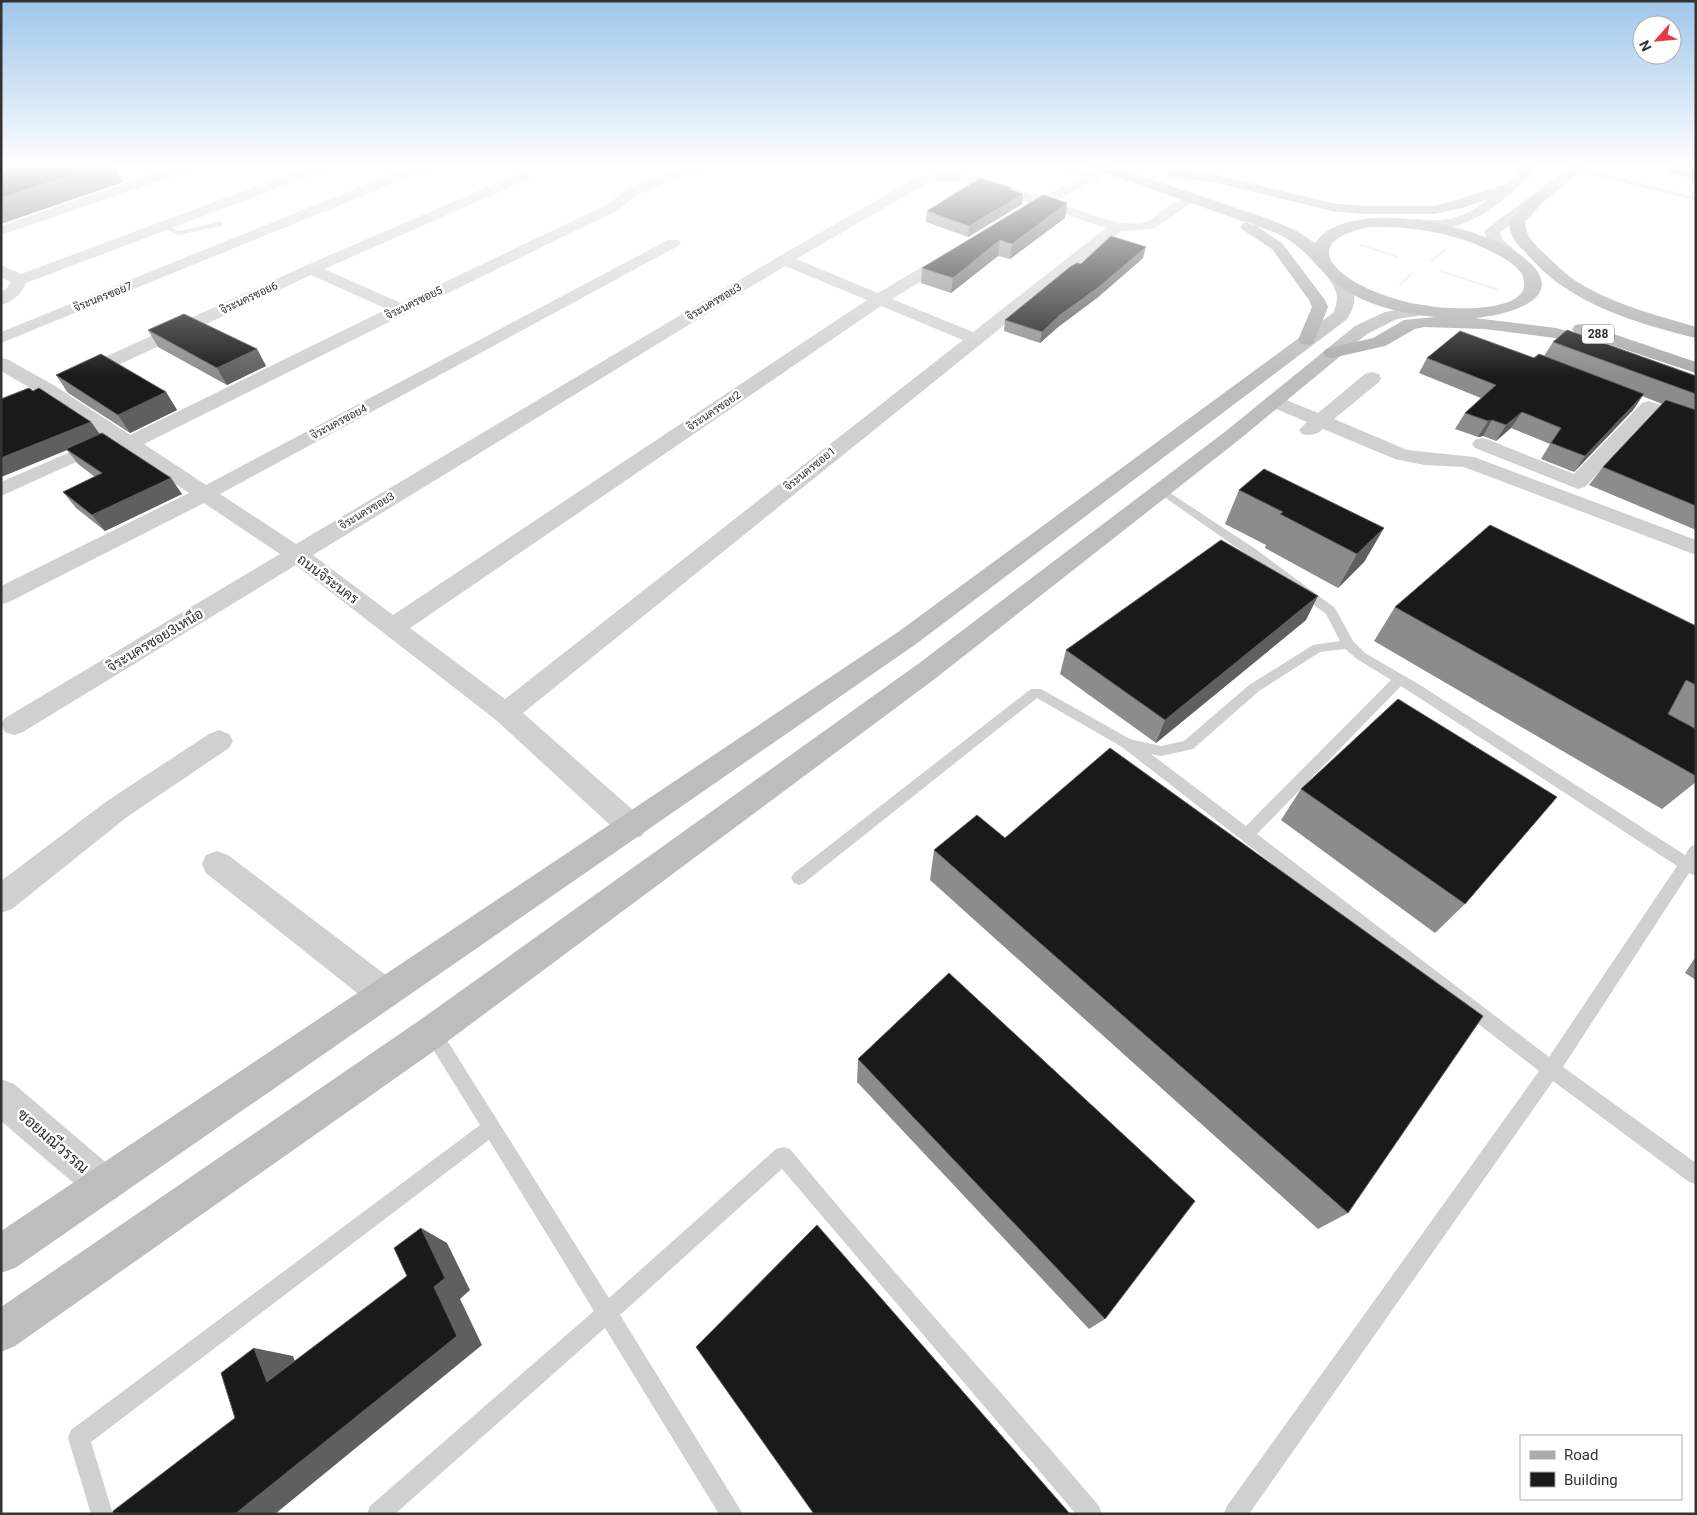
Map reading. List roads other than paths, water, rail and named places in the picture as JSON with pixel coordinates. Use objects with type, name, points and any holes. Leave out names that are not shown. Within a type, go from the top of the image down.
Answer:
[{"type":"main road","points":[[1261,236],[1277,246],[1317,300],[1320,307],[1307,340]]},
{"type":"main road","points":[[1,1254],[383,993],[632,827],[907,638],[1340,316],[1348,302],[1347,291],[1310,247],[1297,236]]},
{"type":"main road","points":[[1330,236],[1324,240],[1320,251],[1329,269],[1350,286],[1372,296],[1424,310],[1463,314],[1496,303],[1518,304],[1530,294],[1533,282],[1521,264],[1495,241],[1493,236]]},
{"type":"main road","points":[[1467,236],[1496,247],[1521,264]]},
{"type":"main road","points":[[1519,236],[1522,241],[1568,283],[1587,294],[1696,334]]},
{"type":"main road","name":"288","points":[[1521,264],[1545,285],[1568,299],[1696,344]]},
{"type":"main road","name":"288","points":[[1496,303],[1533,316],[1588,331],[1696,368]]},
{"type":"main road","points":[[1,1332],[432,1032],[927,671],[1161,490],[1361,330],[1383,317],[1402,312],[1424,310]]},
{"type":"main road","points":[[1332,353],[1379,342],[1410,324],[1424,322],[1485,324],[1556,333],[1696,376]]},
{"type":"street","points":[[1,300],[14,292],[20,280],[138,236]]},
{"type":"street","name":"จิระนครซอย7","points":[[1,338],[254,236]]},
{"type":"street","name":"จิระนครซอย6","points":[[40,394],[387,236]]},
{"type":"street","name":"จิระนครซอย5","points":[[1,490],[123,441],[553,236]]},
{"type":"street","name":"จิระนครซอย3","points":[[296,554],[826,236]]},
{"type":"street","name":"จิระนครซอย1","points":[[505,712],[1106,236]]},
{"type":"street","name":"จิระนครซอย4","points":[[1,596],[204,494],[673,243]]},
{"type":"street","name":"จิระนครซอย2","points":[[392,628],[880,300],[973,243]]},
{"type":"street","points":[[784,260],[975,339]]},
{"type":"street","points":[[311,269],[401,309]]},
{"type":"street","points":[[1,270],[20,280]]},
{"type":"street","name":"ถนนจิระนคร","points":[[1,363],[40,394],[123,441],[296,554],[505,712],[632,827]]},
{"type":"street","points":[[1312,427],[1372,378]]},
{"type":"street","points":[[1630,400],[1696,424]]},
{"type":"street","points":[[1274,401],[1312,427],[1424,460],[1467,461],[1696,548]]},
{"type":"street","points":[[1571,501],[1649,407]]},
{"type":"street","points":[[1482,444],[1571,501],[1696,532]]},
{"type":"street","name":"จิระนครซอย3เหนือ","points":[[14,725],[296,554]]},
{"type":"street","points":[[1,899],[117,809],[219,741]]},
{"type":"street","points":[[218,864],[383,993]]},
{"type":"street","name":"ซอยมณีวรรณ","points":[[1,1097],[104,1185]]},
{"type":"lane","points":[[1161,490],[1250,551],[1332,611],[1348,644],[1361,656],[1692,861],[1551,1069],[1235,1514]]},
{"type":"lane","points":[[1127,743],[1161,751],[1188,745],[1254,688],[1301,657],[1317,648],[1348,644]]},
{"type":"lane","points":[[1247,835],[1400,679]]},
{"type":"lane","points":[[799,878],[1036,692],[1127,743],[1551,1069],[1696,1175]]},
{"type":"lane","points":[[432,1032],[732,1514]]},
{"type":"lane","points":[[102,1514],[79,1438],[492,1127]]},
{"type":"lane","points":[[378,1514],[783,1156],[836,1222],[1030,1441],[1091,1514]]}]
